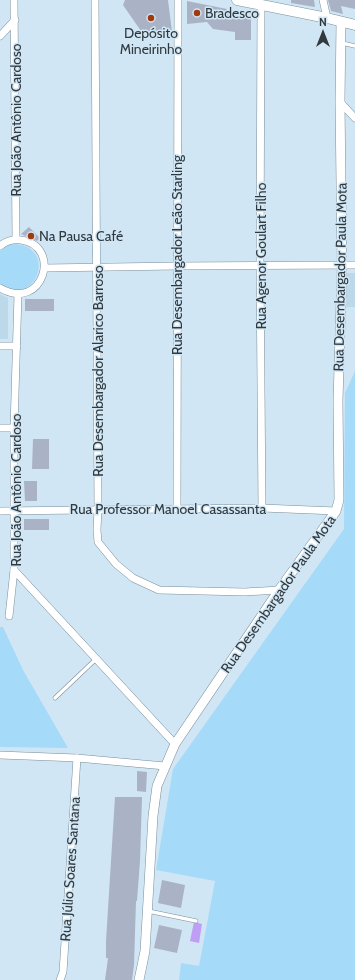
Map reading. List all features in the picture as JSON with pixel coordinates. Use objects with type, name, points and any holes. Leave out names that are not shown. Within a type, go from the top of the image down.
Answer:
[{"type":"main road","points":[[240,0],[355,25]]},
{"type":"street","name":"Rua João Antônio Cardoso","points":[[14,0],[16,239]]},
{"type":"street","name":"Rua Desembargador Alarico Barroso","points":[[95,0],[98,267],[98,542],[116,564],[133,578],[159,590],[245,592],[280,590]]},
{"type":"street","name":"Rua Desembargador Leão Starling","points":[[177,509],[178,0]]},
{"type":"street","points":[[323,0],[327,18]]},
{"type":"street","name":"Rua Agenor Goulart Filho","points":[[261,4],[260,266],[262,508]]},
{"type":"street","points":[[0,36],[15,20]]},
{"type":"street","name":"Rua Desembargador Paula Mota","points":[[139,980],[145,951],[153,816],[157,786],[165,766],[175,744],[336,511],[339,500],[338,401],[342,266],[340,102],[341,22]]},
{"type":"street","points":[[340,102],[355,118]]},
{"type":"street","points":[[0,246],[8,241],[16,239],[25,241],[40,251],[44,259],[43,276],[33,289],[26,293],[18,294],[8,293],[0,288]]},
{"type":"street","points":[[44,268],[355,266]]},
{"type":"street","name":"Rua João Antônio Cardoso","points":[[18,294],[14,428],[14,570],[175,744]]},
{"type":"street","points":[[0,346],[17,346]]},
{"type":"street","points":[[0,428],[14,428]]},
{"type":"street","name":"Rua Professor Manoel Casassanta","points":[[0,511],[262,508],[336,511]]},
{"type":"street","points":[[9,616],[14,570]]},
{"type":"street","points":[[0,755],[77,758],[165,766]]},
{"type":"street","name":"Rua Júlio Soares Santana","points":[[60,980],[63,965],[77,758]]},
{"type":"lane","points":[[341,42],[355,46]]},
{"type":"lane","points":[[56,698],[96,659]]},
{"type":"lane","points":[[147,910],[196,921]]},
{"type":"shaded area","points":[[15,244],[29,248],[36,256],[39,265],[37,276],[31,284],[23,289],[12,290],[0,283],[0,251],[9,245]]},
{"type":"shaded area","points":[[345,273],[355,273],[355,307],[345,307]]},
{"type":"shaded area","points":[[0,294],[8,298],[8,339],[0,339]]},
{"type":"shaded area","points":[[355,371],[355,980],[179,980],[181,963],[199,966],[215,881],[156,870],[173,769],[344,529],[345,393]]},
{"type":"shaded area","points":[[0,627],[3,627],[23,670],[68,748],[0,747]]},
{"type":"shaded area","points":[[194,922],[202,924],[199,943],[190,941]]},
{"type":"building","name":"Depósito Mineirinho","points":[[125,0],[168,0],[172,32],[141,31],[123,5]]},
{"type":"building","points":[[291,0],[314,0],[315,7],[291,3]]},
{"type":"building","points":[[328,0],[355,0],[355,9],[341,6],[343,14],[331,11]]},
{"type":"building","points":[[187,1],[227,9],[226,12],[251,17],[251,40],[235,40],[235,32],[213,29],[207,22],[187,24]]},
{"type":"building","name":"Na Pausa Café","points":[[29,227],[40,238],[37,241],[21,234]]},
{"type":"building","points":[[25,299],[54,299],[54,311],[25,311]]},
{"type":"building","points":[[33,439],[49,439],[49,469],[32,469]]},
{"type":"building","points":[[24,481],[37,481],[37,501],[25,501]]},
{"type":"building","points":[[24,519],[49,519],[49,530],[24,530]]},
{"type":"building","points":[[137,771],[147,772],[146,792],[137,791]]},
{"type":"building","points":[[115,797],[142,797],[140,861],[136,901],[134,965],[132,980],[105,980],[108,958],[106,958],[106,941]]},
{"type":"building","points":[[162,880],[185,885],[181,908],[158,903]]},
{"type":"building","points":[[159,925],[182,930],[177,953],[154,948]]},
{"type":"place","name":"Bradesco","points":[[197,13]]},
{"type":"place","name":"Depósito Mineirinho","points":[[151,18]]},
{"type":"place","name":"Na Pausa Café","points":[[31,236]]}]
